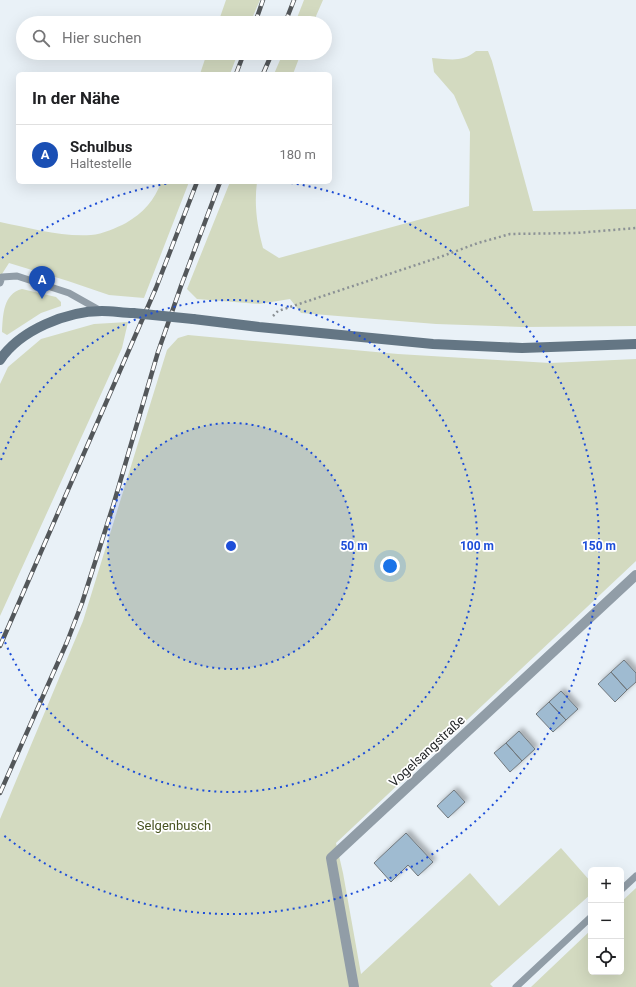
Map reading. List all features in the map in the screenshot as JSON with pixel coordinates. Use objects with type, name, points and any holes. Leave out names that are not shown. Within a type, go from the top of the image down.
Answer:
[{"type":"main road","points":[[0,355],[21,338],[45,324],[72,315],[102,311],[433,344],[522,348],[636,344]]},
{"type":"street","name":"Vogelsangstraße","points":[[354,987],[331,858],[636,575]]},
{"type":"lane","points":[[0,283],[2,277],[17,276],[69,293],[102,311]]},
{"type":"lane","points":[[624,887],[636,876]]},
{"type":"lane","points":[[516,987],[588,921]]},
{"type":"path","points":[[259,327],[278,311],[484,241],[510,234],[636,228]]},
{"type":"green space","points":[[226,0],[260,0],[253,16],[220,16]]},
{"type":"green space","points":[[304,0],[323,0],[316,16],[298,16]]},
{"type":"green space","points":[[476,51],[488,51],[492,61],[533,211],[636,209],[636,326],[523,327],[436,324],[301,313],[290,299],[259,304],[197,299],[187,289],[229,184],[257,184],[257,215],[263,248],[279,258],[469,206],[470,132],[454,95],[434,72],[432,58],[460,59],[471,55]]},
{"type":"green space","points":[[205,60],[235,60],[231,72],[201,72]]},
{"type":"green space","points":[[280,60],[298,60],[294,72],[275,72]]},
{"type":"green space","points":[[160,184],[188,184],[144,298],[109,295],[9,263],[0,277],[0,222],[46,232],[68,235],[91,235],[122,225],[138,215],[148,206]]},
{"type":"green space","points":[[22,289],[56,297],[61,302],[61,306],[41,313],[7,335],[2,332],[5,306],[11,295]]},
{"type":"green space","points":[[128,322],[122,348],[0,616],[0,384],[8,367],[41,339],[94,324]]},
{"type":"green space","name":"Selgenbusch","points":[[188,335],[398,354],[550,363],[636,359],[636,561],[336,843],[343,873],[361,974],[470,873],[499,906],[561,848],[588,879],[588,897],[490,984],[493,987],[0,987],[0,819],[83,621],[167,350],[178,338]]},
{"type":"green space","points":[[636,888],[636,987],[531,987],[588,933],[588,975],[624,975],[624,899]]},
{"type":"building","points":[[624,660],[636,673],[636,682],[627,690],[611,672]]},
{"type":"building","points":[[611,672],[627,690],[615,702],[598,684]]},
{"type":"building","points":[[561,691],[578,709],[566,720],[549,702]]},
{"type":"building","points":[[549,702],[566,720],[553,732],[536,714]]},
{"type":"building","points":[[519,731],[535,749],[522,761],[506,743]]},
{"type":"building","points":[[506,743],[522,761],[510,772],[494,753]]},
{"type":"building","points":[[454,790],[465,802],[448,818],[437,806]]},
{"type":"building","points":[[406,833],[433,862],[418,876],[408,865],[391,882],[374,863]]},
{"type":"railway","points":[[257,16],[263,0]]},
{"type":"railway","points":[[288,16],[294,0]]},
{"type":"railway","points":[[237,72],[241,60]]},
{"type":"railway","points":[[264,72],[269,60]]},
{"type":"railway","points":[[0,646],[156,288],[196,184]]},
{"type":"railway","points":[[0,793],[67,642],[82,603],[113,506],[158,352],[219,184]]},
{"type":"place","name":"Schulbus","points":[[42,299]]}]
